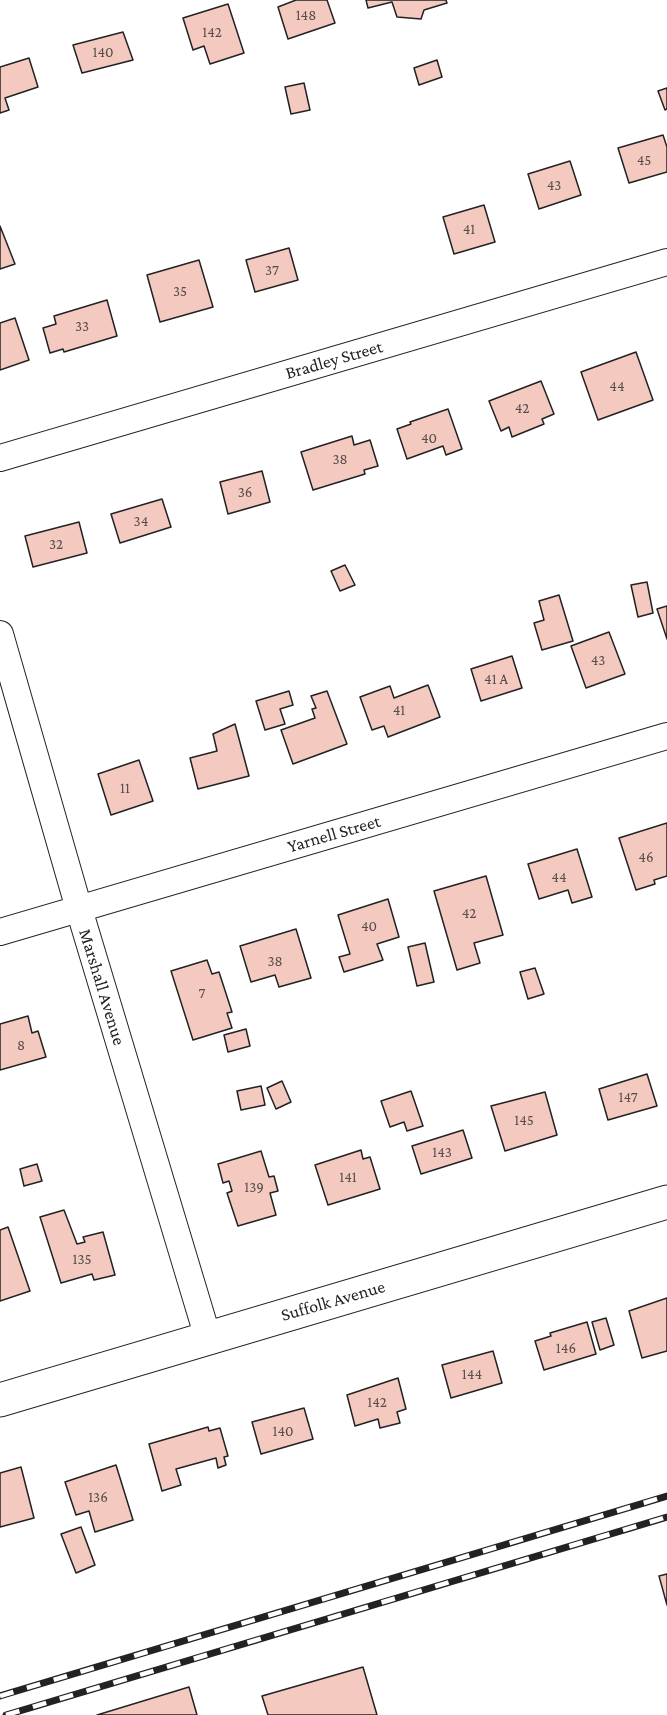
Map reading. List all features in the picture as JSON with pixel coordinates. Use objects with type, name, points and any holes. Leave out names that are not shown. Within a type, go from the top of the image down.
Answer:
[{"type":"street","name":"Bradley Street","points":[[0,458],[667,262]]},
{"type":"street","name":"Marshall Avenue","points":[[0,634],[79,909],[208,1338]]},
{"type":"street","name":"Yarnell Street","points":[[0,932],[667,736]]},
{"type":"street","name":"Suffolk Avenue","points":[[0,1400],[667,1202]]},
{"type":"building","points":[[296,0],[327,0],[335,23],[288,39],[278,7]]},
{"type":"building","points":[[366,0],[446,0],[447,3],[424,10],[421,19],[397,17],[392,2],[368,8]]},
{"type":"building","points":[[228,4],[244,53],[210,64],[204,46],[193,50],[183,18]]},
{"type":"building","points":[[123,32],[133,60],[82,73],[73,45]]},
{"type":"building","points":[[29,58],[38,87],[5,98],[9,110],[0,113],[0,67]]},
{"type":"building","points":[[437,60],[442,77],[419,85],[414,68]]},
{"type":"building","points":[[304,83],[310,110],[291,114],[285,87]]},
{"type":"building","points":[[667,88],[667,109],[665,110],[658,91]]},
{"type":"building","points":[[663,135],[667,147],[667,172],[629,183],[618,148]]},
{"type":"building","points":[[570,161],[581,195],[539,209],[528,174]]},
{"type":"building","points":[[484,205],[495,242],[454,254],[443,217]]},
{"type":"building","points":[[0,226],[15,264],[0,269]]},
{"type":"building","points":[[289,248],[298,280],[255,292],[246,260]]},
{"type":"building","points":[[199,260],[213,307],[160,322],[147,275]]},
{"type":"building","points":[[107,300],[117,336],[64,352],[63,349],[50,353],[43,328],[56,324],[54,316]]},
{"type":"building","points":[[15,318],[29,360],[0,370],[0,323]]},
{"type":"building","points":[[636,352],[653,400],[598,420],[581,372]]},
{"type":"building","points":[[541,381],[554,414],[542,419],[544,424],[512,437],[509,427],[501,431],[489,401]]},
{"type":"building","points":[[448,409],[462,449],[446,455],[443,446],[407,459],[397,429]]},
{"type":"building","points":[[352,436],[354,445],[370,440],[378,466],[364,470],[365,474],[313,490],[301,452]]},
{"type":"building","points":[[262,471],[270,502],[228,514],[220,482]]},
{"type":"building","points":[[162,499],[171,527],[120,543],[111,514]]},
{"type":"building","points":[[79,522],[87,553],[33,567],[25,536]]},
{"type":"building","points":[[345,565],[355,585],[340,591],[331,571]]},
{"type":"building","points":[[647,582],[653,613],[638,617],[631,585]]},
{"type":"building","points":[[559,595],[573,641],[542,650],[534,623],[544,620],[539,601]]},
{"type":"building","points":[[667,606],[667,639],[657,609]]},
{"type":"building","points":[[609,632],[625,674],[586,688],[571,646]]},
{"type":"building","points":[[512,656],[522,688],[481,701],[471,669]]},
{"type":"building","points":[[428,685],[440,717],[388,737],[384,726],[372,730],[360,697],[390,686],[394,698]]},
{"type":"building","points":[[289,691],[293,705],[280,709],[285,724],[265,730],[256,701]]},
{"type":"building","points":[[327,691],[347,744],[293,764],[281,730],[315,718],[312,709],[316,708],[311,696]]},
{"type":"building","points":[[235,724],[249,776],[198,789],[190,758],[217,751],[213,734]]},
{"type":"building","points":[[139,760],[153,801],[111,815],[98,774]]},
{"type":"building","points":[[667,823],[667,876],[654,880],[655,884],[636,890],[619,838]]},
{"type":"building","points":[[577,849],[592,897],[572,903],[568,890],[539,899],[528,864]]},
{"type":"building","points":[[486,876],[503,935],[474,943],[480,963],[457,970],[434,891]]},
{"type":"building","points":[[388,899],[399,937],[377,944],[383,960],[344,972],[339,957],[350,954],[338,915]]},
{"type":"building","points":[[296,929],[311,978],[279,987],[275,975],[251,982],[240,946]]},
{"type":"building","points":[[425,943],[434,982],[417,986],[408,947]]},
{"type":"building","points":[[207,960],[212,974],[219,972],[232,1012],[227,1013],[232,1028],[193,1040],[171,971]]},
{"type":"building","points":[[535,968],[544,994],[528,999],[520,972]]},
{"type":"building","points":[[28,1016],[32,1033],[38,1031],[46,1057],[0,1070],[0,1024]]},
{"type":"building","points":[[246,1029],[250,1046],[228,1052],[224,1035]]},
{"type":"building","points":[[647,1074],[657,1106],[608,1120],[599,1089]]},
{"type":"building","points":[[282,1081],[291,1102],[276,1109],[267,1088]]},
{"type":"building","points":[[261,1086],[265,1105],[241,1110],[237,1091]]},
{"type":"building","points":[[411,1091],[423,1126],[407,1131],[404,1122],[390,1127],[381,1101]]},
{"type":"building","points":[[545,1092],[557,1135],[505,1151],[491,1106]]},
{"type":"building","points":[[463,1130],[472,1158],[421,1174],[412,1146]]},
{"type":"building","points":[[361,1150],[363,1159],[370,1157],[380,1189],[328,1205],[315,1165]]},
{"type":"building","points":[[261,1151],[269,1177],[274,1176],[278,1191],[270,1193],[276,1215],[238,1226],[227,1193],[232,1191],[229,1181],[223,1183],[218,1164]]},
{"type":"building","points":[[37,1164],[42,1181],[24,1186],[20,1169]]},
{"type":"building","points":[[64,1210],[77,1244],[85,1242],[83,1237],[103,1232],[115,1275],[94,1280],[92,1274],[61,1283],[40,1217]]},
{"type":"building","points":[[8,1227],[30,1291],[0,1301],[0,1230]]},
{"type":"building","points":[[667,1298],[667,1351],[642,1358],[629,1311]]},
{"type":"building","points":[[606,1318],[614,1345],[600,1350],[592,1322]]},
{"type":"building","points":[[587,1322],[596,1354],[544,1370],[535,1341],[551,1336],[550,1333]]},
{"type":"building","points":[[493,1351],[502,1383],[451,1398],[442,1365]]},
{"type":"building","points":[[398,1378],[406,1409],[397,1412],[400,1423],[380,1428],[378,1419],[355,1426],[347,1395]]},
{"type":"building","points":[[304,1408],[313,1439],[261,1454],[252,1422]]},
{"type":"building","points":[[208,1427],[209,1431],[220,1428],[228,1456],[224,1457],[226,1465],[218,1468],[216,1458],[176,1469],[181,1485],[162,1491],[149,1444]]},
{"type":"building","points":[[116,1465],[133,1520],[95,1532],[89,1511],[76,1515],[65,1482]]},
{"type":"building","points":[[21,1467],[34,1518],[0,1527],[0,1473]]},
{"type":"building","points":[[81,1527],[95,1565],[76,1573],[61,1534]]},
{"type":"building","points":[[667,1574],[667,1605],[659,1576]]},
{"type":"building","points":[[363,1667],[377,1715],[268,1715],[262,1696]]},
{"type":"building","points":[[189,1687],[197,1715],[97,1715]]},
{"type":"railway","points":[[0,1696],[667,1496]]},
{"type":"railway","points":[[6,1715],[667,1517]]}]
